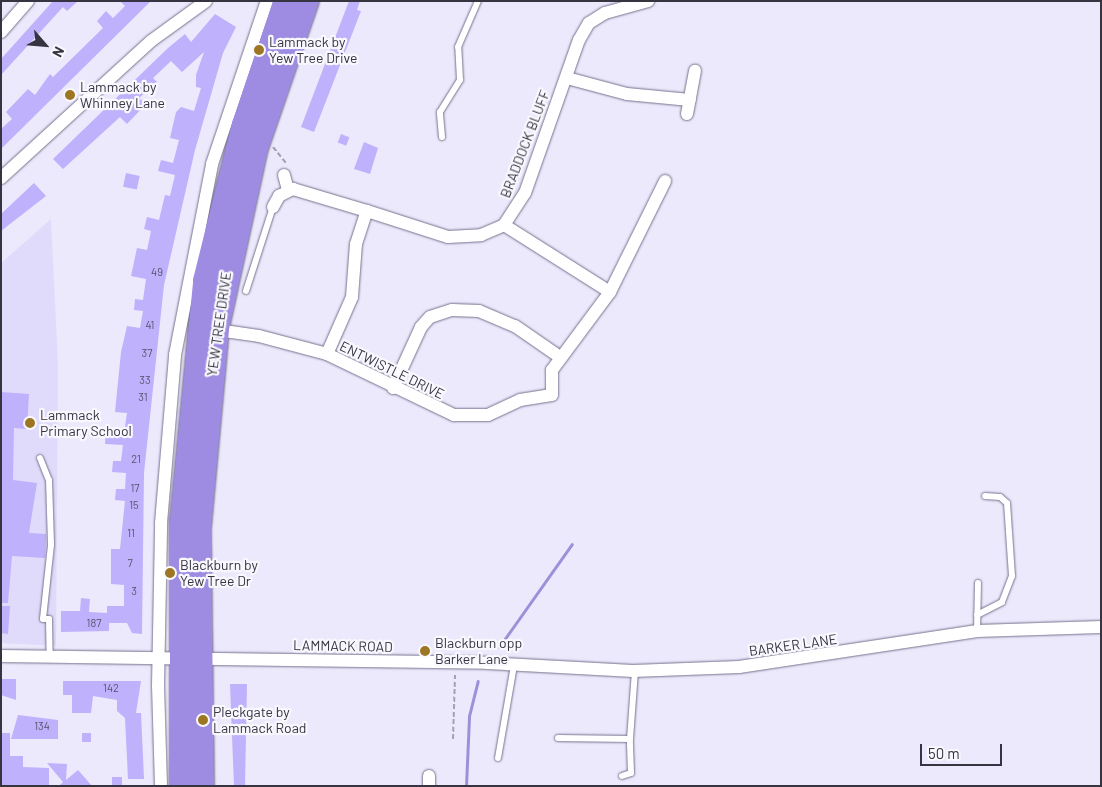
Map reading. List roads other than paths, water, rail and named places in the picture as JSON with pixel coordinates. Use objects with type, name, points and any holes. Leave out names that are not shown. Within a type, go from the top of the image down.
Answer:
[{"type":"highway","name":"YEW TREE DRIVE","points":[[179,658],[182,522],[208,329],[221,210],[286,1]]},
{"type":"highway","name":"YEW TREE DRIVE","points":[[208,329],[256,148],[307,1]]},
{"type":"highway","points":[[179,658],[182,786]]},
{"type":"highway","points":[[179,658],[202,786]]},
{"type":"street","points":[[1,32],[28,1]]},
{"type":"street","points":[[1,178],[151,41],[206,1]]},
{"type":"street","points":[[162,786],[179,658],[161,524],[186,282],[212,164],[267,1]]},
{"type":"street","name":"BRADDOCK BLUFF","points":[[504,225],[525,194],[589,23],[604,13],[648,1]]},
{"type":"street","points":[[687,114],[695,71]]},
{"type":"street","points":[[567,78],[627,94],[690,100]]},
{"type":"street","points":[[284,175],[288,190]]},
{"type":"street","points":[[393,388],[421,327],[430,317],[452,310],[479,311],[515,326],[560,357],[577,340],[610,292],[665,181]]},
{"type":"street","points":[[272,207],[288,190],[312,191],[448,237],[481,235],[504,225],[610,292]]},
{"type":"street","points":[[327,354],[352,298],[356,244],[367,211]]},
{"type":"street","name":"ENTWISTLE DRIVE","points":[[208,329],[260,336],[327,354],[442,412],[466,417],[488,415],[520,400],[552,395],[552,370],[560,357]]},
{"type":"street","name":"BARKER LANE","points":[[487,663],[635,671],[739,667],[977,631],[1101,627]]},
{"type":"street","name":"LAMMACK ROAD","points":[[1,656],[487,663]]},
{"type":"lane","points":[[442,137],[440,112],[460,80],[458,47],[478,1]]},
{"type":"lane","points":[[246,291],[272,207]]},
{"type":"lane","points":[[40,458],[49,480],[52,545],[43,619],[49,619],[50,658]]},
{"type":"lane","points":[[978,615],[1002,602],[1012,576],[1007,503],[1000,497],[984,496]]},
{"type":"lane","points":[[977,631],[978,583]]},
{"type":"lane","points":[[498,758],[514,665]]},
{"type":"lane","points":[[622,776],[631,773],[630,739],[635,671]]},
{"type":"lane","points":[[558,738],[630,739]]},
{"type":"waterway","points":[[499,647],[572,544]]},
{"type":"waterway","points":[[466,786],[469,716],[478,681]]},
{"type":"place","name":"Lammack by Yew Tree Drive","points":[[259,50]]},
{"type":"place","name":"Lammack by Whinney Lane","points":[[70,95]]},
{"type":"place","name":"Lammack Primary School","points":[[30,423]]},
{"type":"place","name":"Blackburn by Yew Tree Dr","points":[[170,573]]},
{"type":"place","name":"Blackburn opp Barker Lane","points":[[425,651]]},
{"type":"place","name":"Pleckgate by Lammack Road","points":[[203,720]]}]
